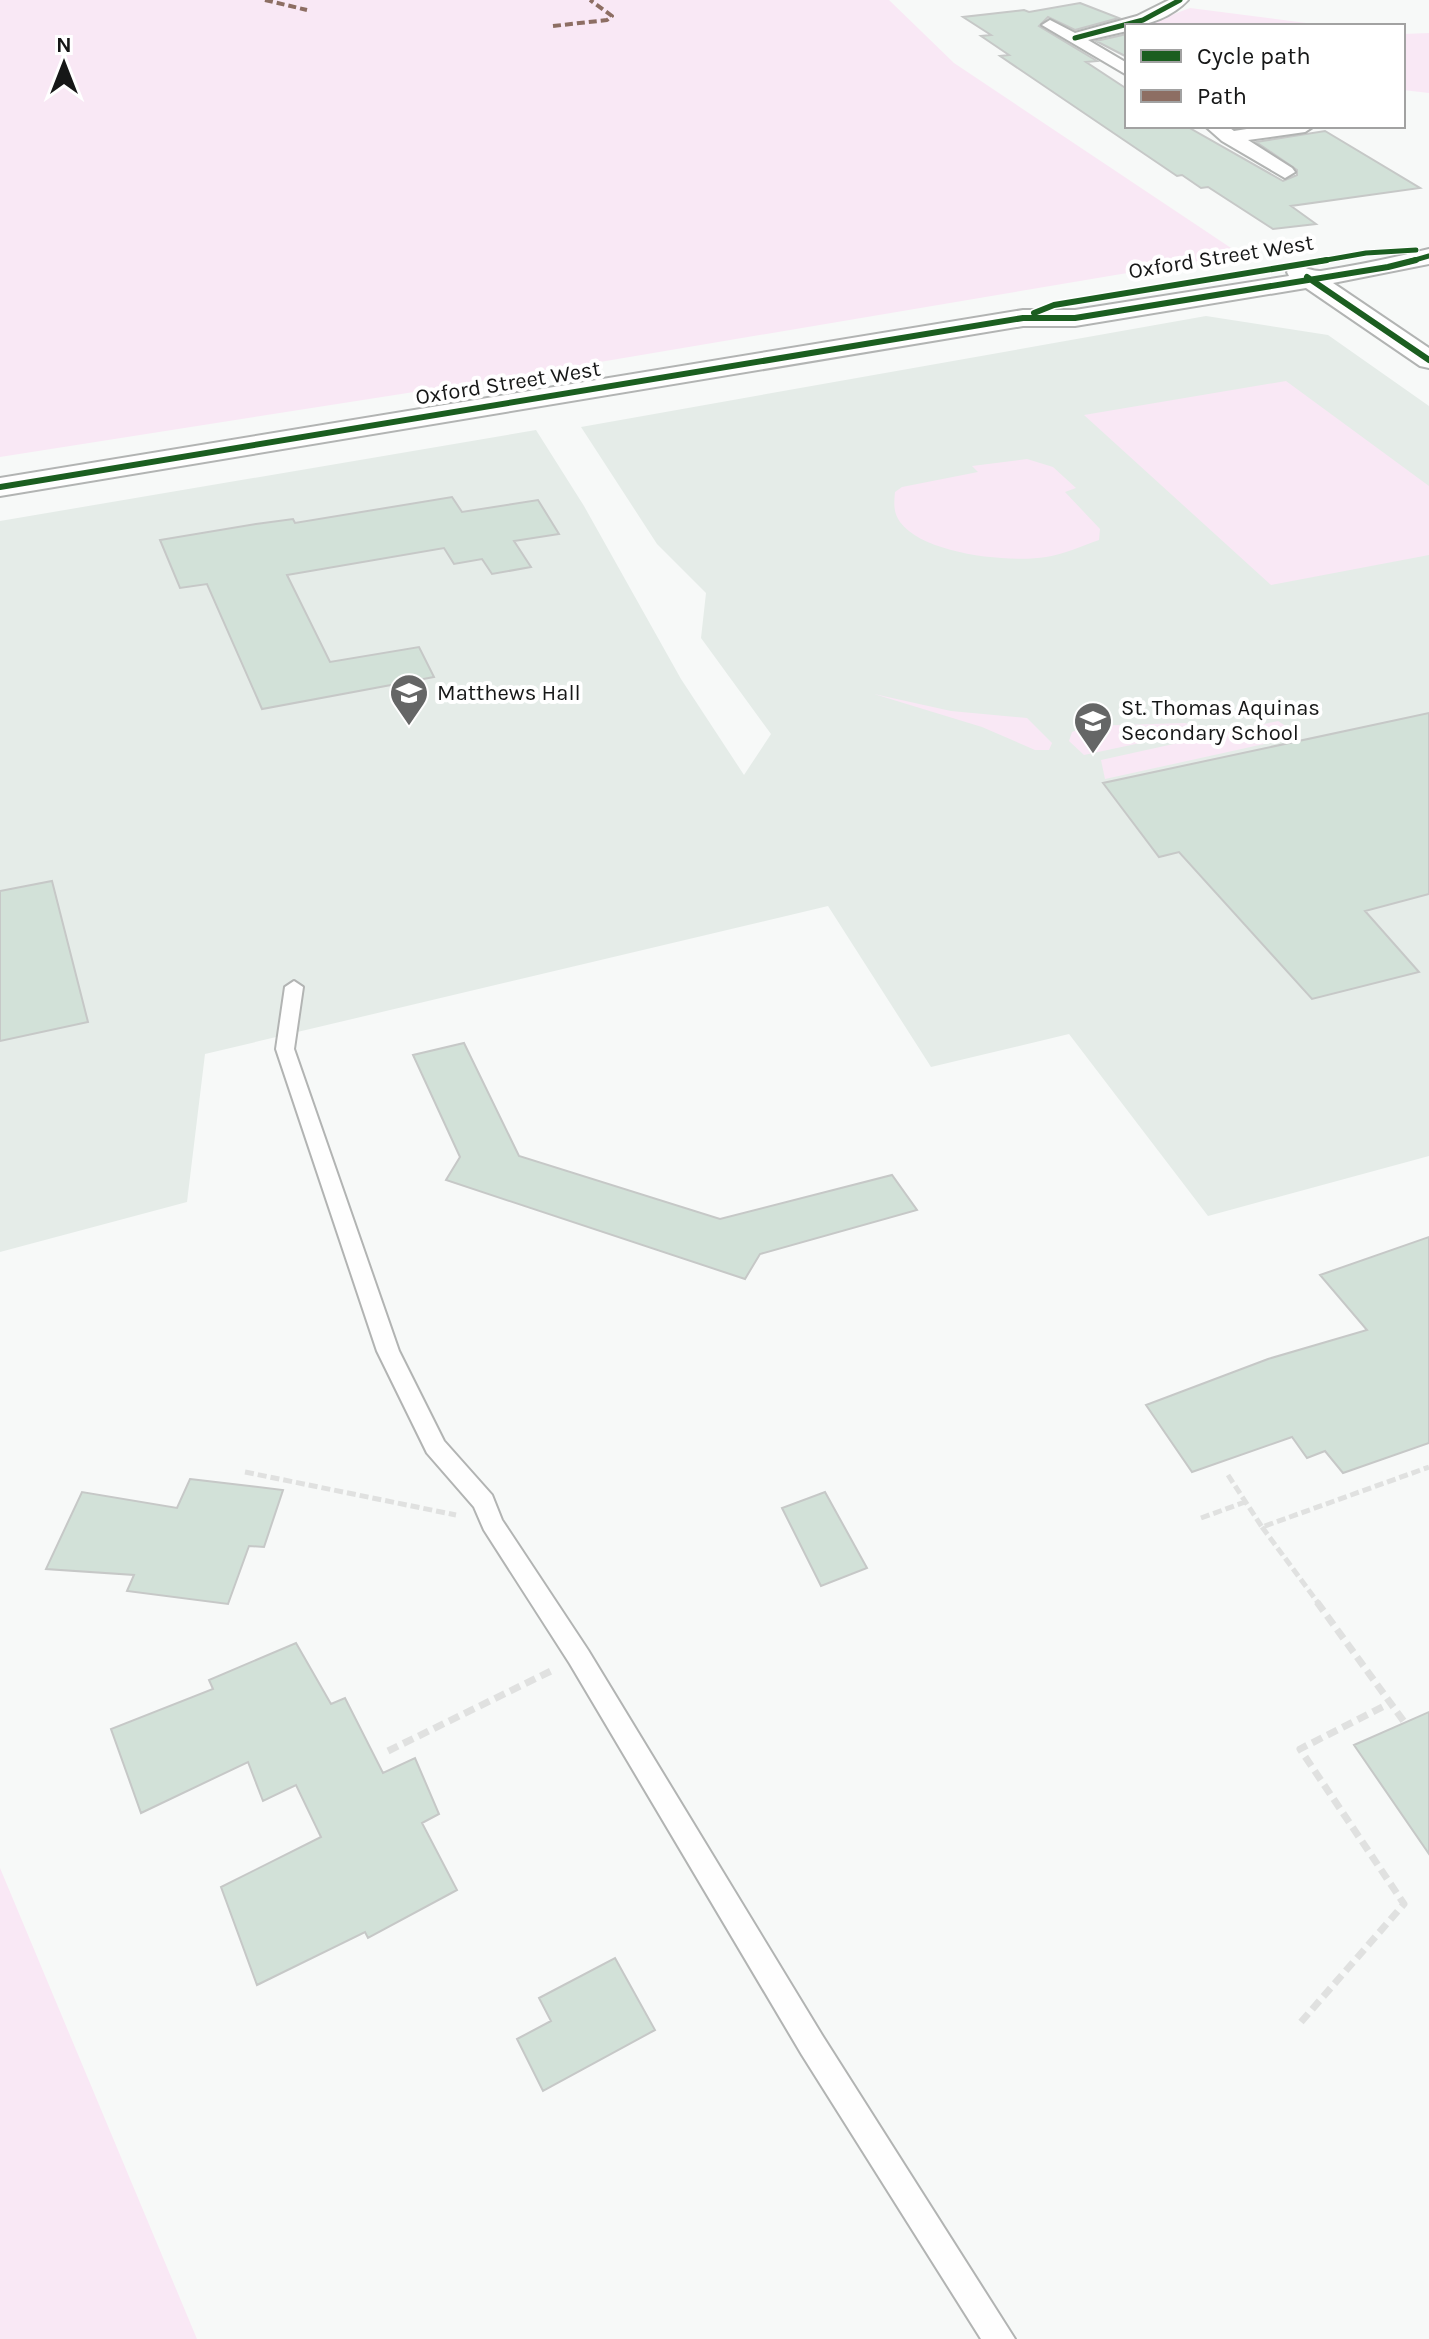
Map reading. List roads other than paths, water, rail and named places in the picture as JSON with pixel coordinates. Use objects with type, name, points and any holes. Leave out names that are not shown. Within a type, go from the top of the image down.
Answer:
[{"type":"main road","name":"Oxford Street West","points":[[0,487],[1023,318],[1075,318],[1300,273],[1366,253],[1429,249]]},
{"type":"main road","name":"Oxford Street West","points":[[1300,273],[1388,267],[1429,256]]},
{"type":"main road","points":[[1300,273],[1429,360]]},
{"type":"street","points":[[1127,24],[1166,11],[1180,0]]},
{"type":"street","points":[[1075,38],[1125,24]]},
{"type":"street","points":[[1050,25],[1125,69]]},
{"type":"street","points":[[1222,131],[1272,128]]},
{"type":"street","points":[[1222,131],[1285,172]]},
{"type":"lane","points":[[294,987],[285,1049],[388,1351],[435,1447],[484,1502],[492,1523],[579,1657],[812,2045],[999,2339]]},
{"type":"place","name":"Matthews Hall","points":[[409,727]]},
{"type":"place","name":"St. Thomas Aquinas Secondary School","points":[[1093,755]]}]
